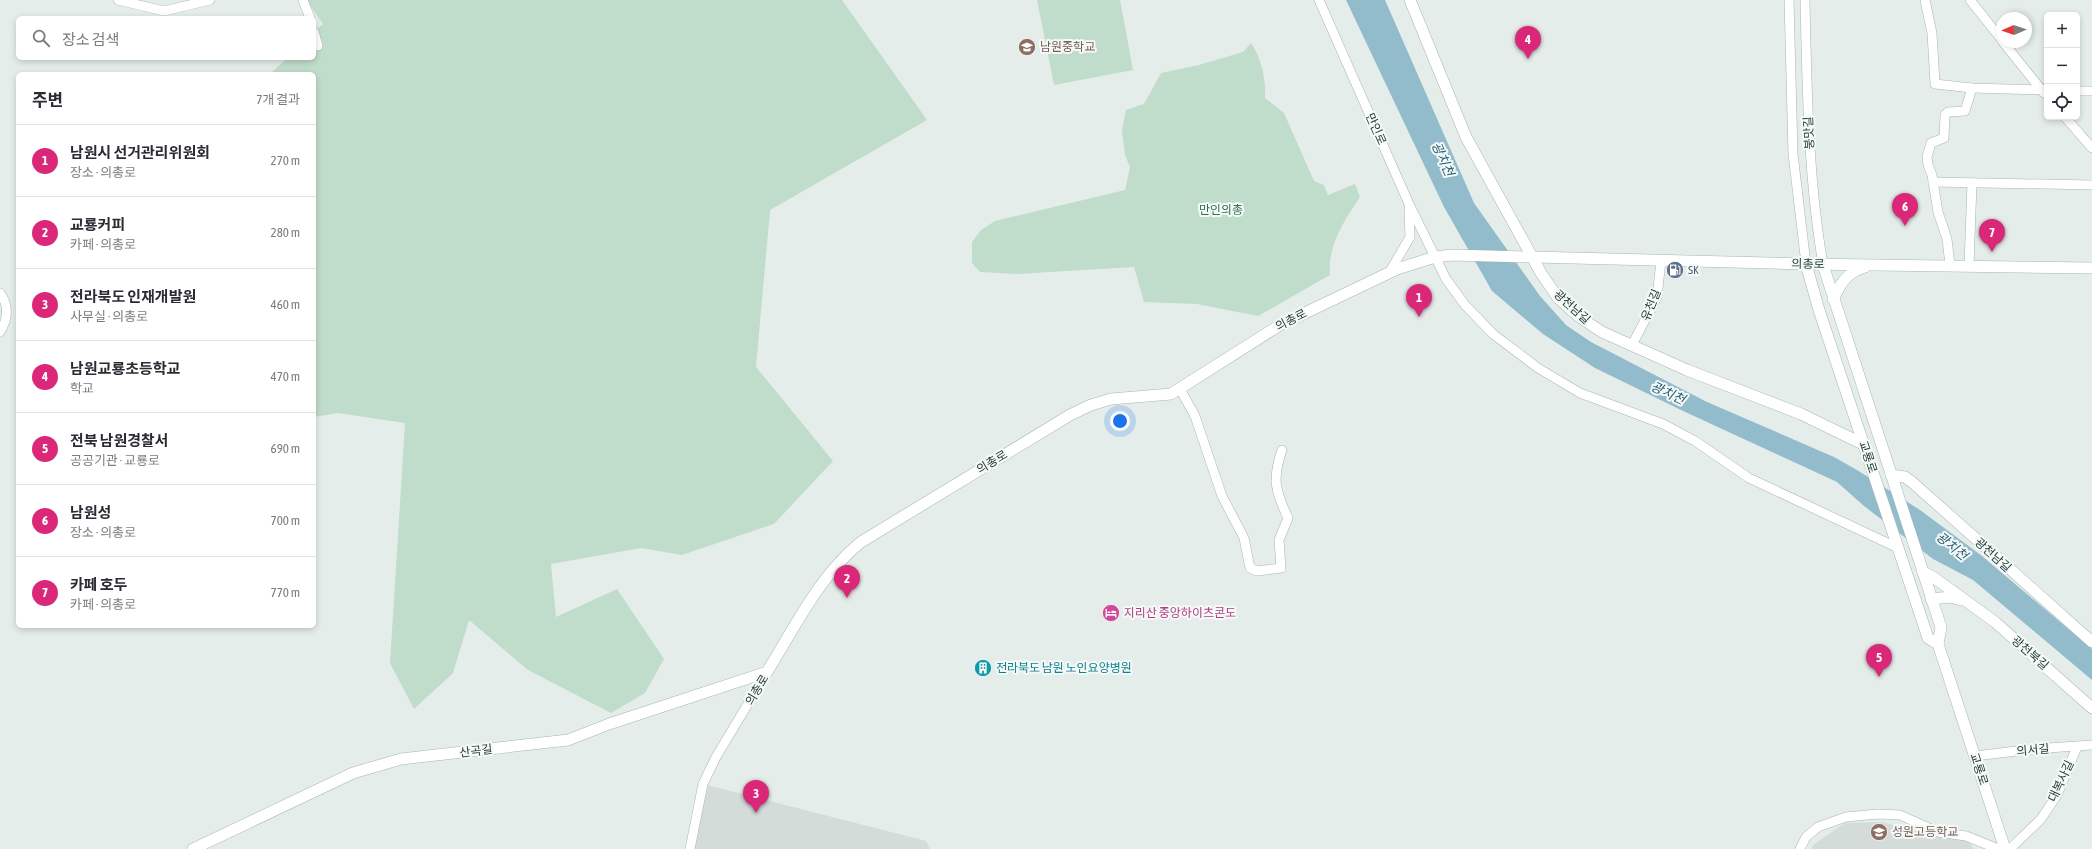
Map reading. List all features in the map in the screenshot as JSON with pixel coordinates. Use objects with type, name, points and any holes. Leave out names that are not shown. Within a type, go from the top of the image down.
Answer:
[{"type":"street","points":[[118,0],[164,11],[210,0]]},
{"type":"street","points":[[303,0],[309,16]]},
{"type":"street","name":"만인로","points":[[1319,0],[1409,204],[1435,256],[1453,290],[1465,305],[1493,334],[1538,368],[1580,393],[1663,424],[1695,441],[1749,478],[1896,547]]},
{"type":"street","name":"광천남길","points":[[1410,0],[1466,137],[1529,258],[1558,298],[1578,316],[1602,332],[1687,370],[1801,414],[1864,445]]},
{"type":"street","name":"붕맛길","points":[[1789,0],[1793,154],[1806,264]]},
{"type":"street","name":"붕맛길","points":[[1805,0],[1808,120],[1813,197],[1823,265]]},
{"type":"street","points":[[1925,0],[1932,33],[1935,84],[1972,88],[2044,92]]},
{"type":"street","points":[[1970,0],[1996,32]]},
{"type":"street","points":[[316,39],[318,46]]},
{"type":"street","points":[[2009,48],[2044,91]]},
{"type":"street","points":[[1950,265],[1946,239],[1938,212],[1927,157],[1928,147],[1931,143],[1944,138],[1945,115],[1948,112],[1966,111],[1972,88]]},
{"type":"street","points":[[2080,91],[2092,91]]},
{"type":"street","points":[[2068,120],[2092,148]]},
{"type":"street","points":[[1933,182],[2092,184]]},
{"type":"street","points":[[1969,266],[1972,183]]},
{"type":"street","points":[[1389,273],[1410,238],[1411,225],[1409,204]]},
{"type":"street","name":"의총로","points":[[690,849],[703,784],[716,757],[825,578],[842,557],[861,542],[1055,423],[1091,405],[1130,396],[1171,394],[1280,325],[1389,273],[1435,256],[1452,255],[1823,265],[1950,265],[2092,268]]},
{"type":"street","name":"유천길","points":[[1632,346],[1657,297],[1661,261]]},
{"type":"street","name":"교룡로","points":[[1806,264],[1819,310],[1869,460],[1896,547],[1928,638],[1938,644]]},
{"type":"street","name":"교룡로","points":[[1823,265],[1941,628],[1938,644],[2005,849]]},
{"type":"street","points":[[1833,299],[1843,279],[1848,274],[1873,265]]},
{"type":"street","points":[[0,293],[6,301],[6,323],[0,332]]},
{"type":"street","points":[[1180,389],[1195,416],[1222,496],[1244,538],[1250,568],[1257,571],[1281,568],[1280,540],[1288,518],[1278,494],[1275,470],[1282,450]]},
{"type":"street","name":"광천남길","points":[[1891,475],[1905,477],[1912,482],[2092,642]]},
{"type":"street","name":"광천북길","points":[[1923,572],[1933,577],[1995,622],[2092,708]]},
{"type":"street","points":[[1931,599],[1950,597],[1966,601]]},
{"type":"street","name":"산곡길","points":[[193,849],[353,773],[401,759],[568,740],[609,724],[767,672]]},
{"type":"street","name":"의서길","points":[[1975,756],[2033,749],[2092,745]]},
{"type":"street","name":"대복사길","points":[[2010,849],[2041,819],[2057,796],[2077,746]]},
{"type":"street","points":[[1800,849],[1806,837],[1818,827],[1846,817],[1878,814],[1900,815],[1938,832],[1966,836],[1998,849]]},
{"type":"shaded area","points":[[703,784],[926,841],[930,849],[690,849]]},
{"type":"shaded area","name":"성원고등학교","points":[[1881,822],[1968,841],[1974,849],[1811,849],[1813,845],[1845,823]]},
{"type":"green space","points":[[306,0],[842,0],[927,120],[770,210],[756,367],[833,461],[774,524],[682,555],[641,548],[551,564],[556,617],[617,589],[664,659],[645,693],[611,713],[528,670],[469,620],[453,673],[414,709],[390,663],[405,423],[338,413],[316,417],[316,72],[272,72],[285,60],[316,60],[316,30],[323,24]]},
{"type":"green space","points":[[1037,0],[1120,0],[1133,70],[1054,85]]},
{"type":"green space","name":"만인의총","points":[[1251,43],[1261,63],[1265,84],[1265,98],[1284,113],[1314,181],[1324,185],[1328,195],[1355,184],[1360,197],[1348,215],[1334,244],[1331,254],[1330,275],[1258,316],[1197,304],[1144,302],[1134,267],[1017,274],[980,272],[972,263],[972,242],[981,230],[995,221],[1125,190],[1130,167],[1125,155],[1122,130],[1126,110],[1144,104],[1161,73],[1199,65],[1243,52]]},
{"type":"water","name":"광치천","points":[[1346,0],[1385,0],[1474,203],[1540,296],[1566,325],[1591,342],[1707,402],[1834,457],[1920,510],[1982,556],[2092,649],[2092,680],[1973,580],[1933,559],[1864,506],[1837,482],[1681,410],[1595,368],[1543,334],[1492,291],[1444,207]]},
{"type":"place","name":"남원중학교","points":[[1027,47]]},
{"type":"place","name":"남원교룡초등학교","points":[[1528,59]]},
{"type":"place","name":"남원성","points":[[1905,226]]},
{"type":"place","name":"카페 호두","points":[[1992,252]]},
{"type":"place","name":"SK","points":[[1675,270]]},
{"type":"place","name":"남원시 선거관리위원회","points":[[1419,317]]},
{"type":"place","name":"교룡커피","points":[[847,598]]},
{"type":"place","name":"지리산 중앙하이츠콘도","points":[[1111,613]]},
{"type":"place","name":"전라북도 남원 노인요양병원","points":[[983,668]]},
{"type":"place","name":"전북 남원경찰서","points":[[1879,677]]},
{"type":"place","name":"전라북도 인재개발원","points":[[756,813]]},
{"type":"place","name":"성원고등학교","points":[[1879,832]]}]
